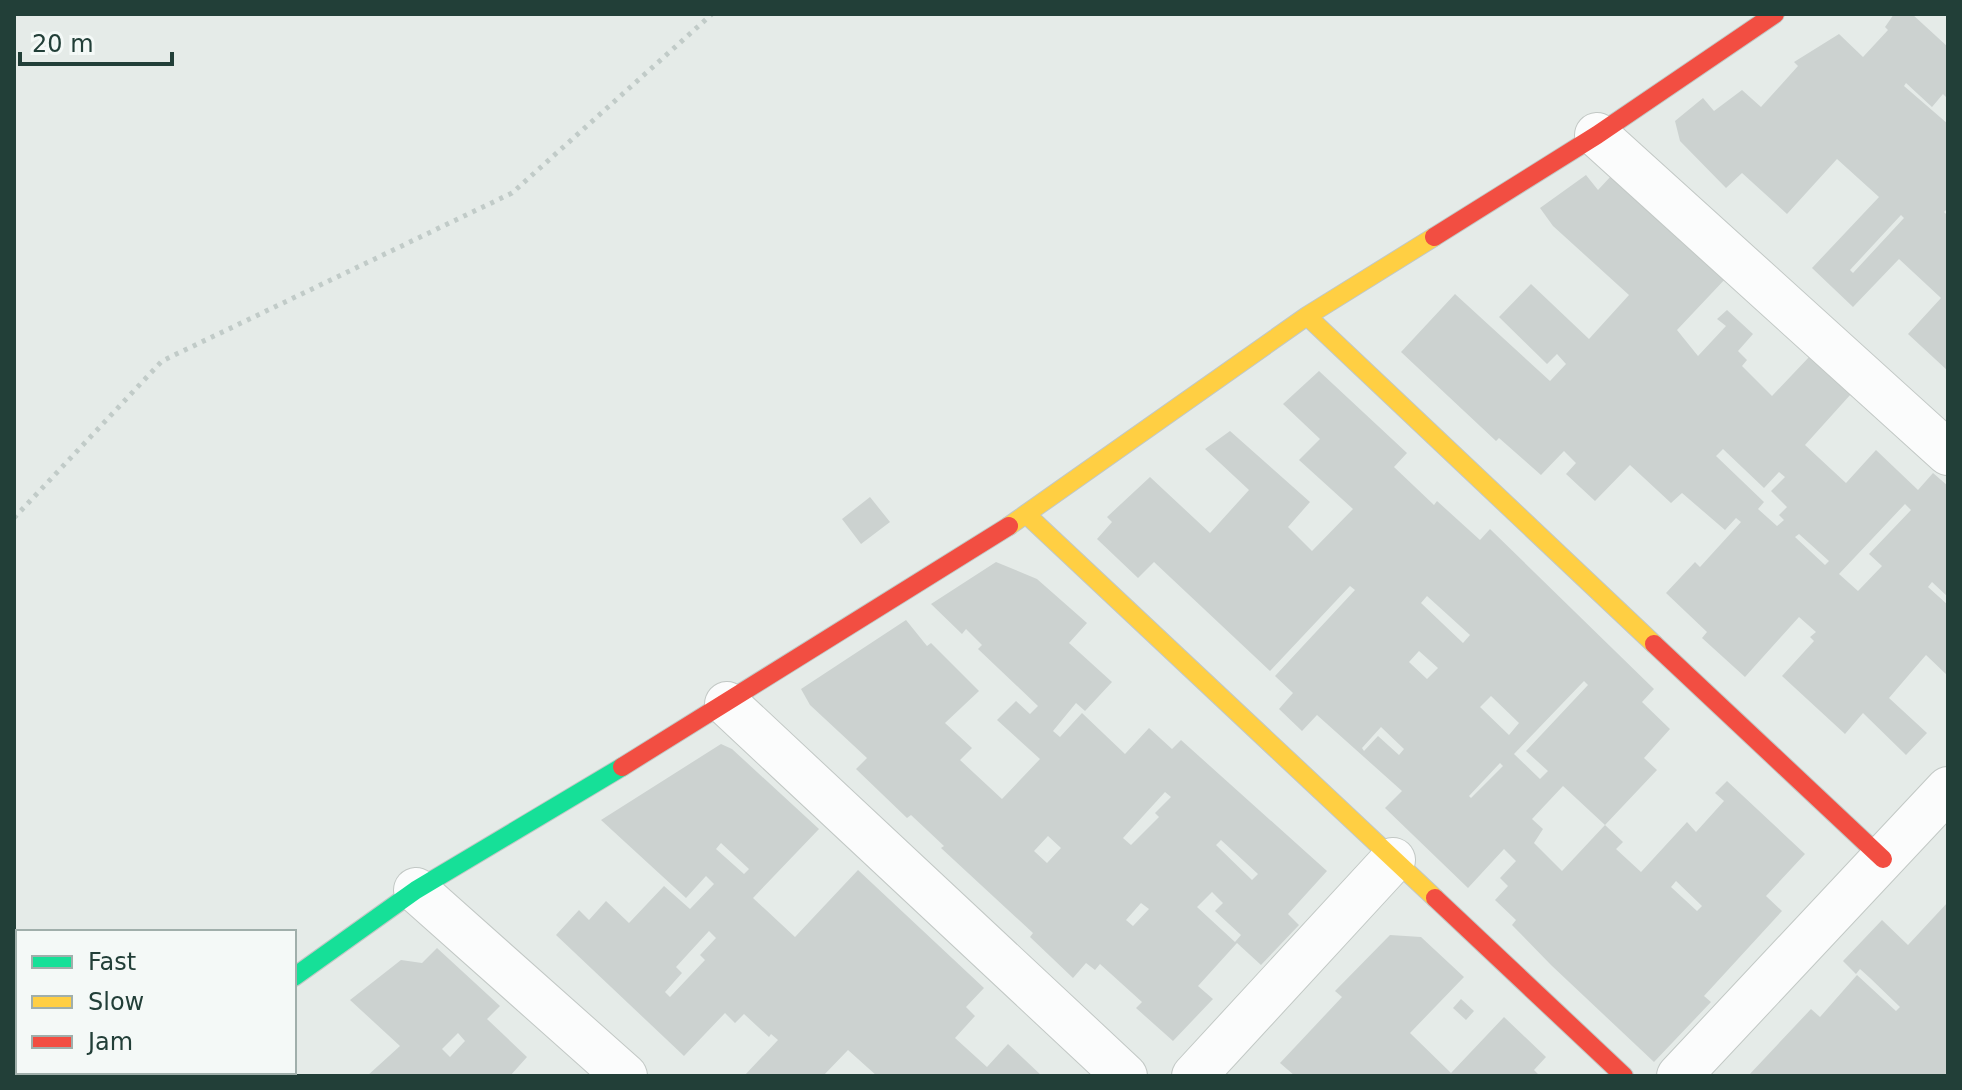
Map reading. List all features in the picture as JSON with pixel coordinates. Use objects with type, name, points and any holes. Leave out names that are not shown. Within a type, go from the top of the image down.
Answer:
[{"type":"street","points":[[296,976],[416,890],[727,704],[1027,515],[1307,316],[1597,135],[1775,14]]},
{"type":"street","points":[[1597,135],[1948,453]]},
{"type":"street","points":[[1307,316],[1883,859]]},
{"type":"street","points":[[1027,515],[1624,1076]]},
{"type":"street","points":[[727,704],[1125,1076]]},
{"type":"street","points":[[1679,1076],[1948,789]]},
{"type":"street","points":[[1194,1076],[1393,860]]},
{"type":"street","points":[[416,890],[625,1076]]},
{"type":"path","points":[[14,518],[162,361],[512,193],[712,14]]},
{"type":"building","points":[[1894,14],[1912,14],[1948,47],[1948,99],[1943,94],[1932,107],[1906,83],[1904,86],[1948,124],[1948,208],[1944,212],[1948,216],[1948,371],[1908,334],[1941,298],[1899,259],[1853,307],[1812,268],[1879,197],[1837,159],[1787,214],[1742,173],[1726,188],[1680,141],[1675,121],[1703,98],[1714,111],[1742,90],[1761,107],[1798,66],[1794,62],[1839,34],[1863,57],[1888,30],[1885,27]],"holes":[[[1901,215],[1904,218],[1853,273],[1850,270]]]},
{"type":"building","points":[[1586,175],[1598,190],[1612,175],[1727,277],[1677,330],[1698,356],[1726,326],[1717,319],[1727,310],[1753,334],[1738,351],[1747,360],[1742,366],[1772,396],[1810,356],[1851,394],[1805,445],[1846,483],[1876,450],[1918,490],[1933,473],[1948,486],[1948,597],[1932,582],[1928,587],[1948,605],[1948,676],[1926,655],[1889,698],[1927,733],[1906,755],[1863,713],[1845,734],[1782,676],[1814,641],[1810,637],[1816,632],[1799,617],[1745,677],[1702,638],[1707,632],[1666,593],[1695,562],[1700,567],[1741,522],[1736,518],[1725,530],[1682,493],[1671,503],[1630,465],[1595,501],[1566,474],[1576,463],[1564,451],[1541,475],[1499,438],[1496,441],[1401,352],[1455,294],[1550,381],[1566,364],[1557,354],[1547,364],[1499,317],[1531,284],[1589,339],[1629,295],[1553,226],[1540,208]],"holes":[[[1723,449],[1764,488],[1779,472],[1785,477],[1771,491],[1787,507],[1779,515],[1784,520],[1777,526],[1758,509],[1764,502],[1716,456]],[[1905,504],[1911,510],[1869,554],[1882,566],[1858,591],[1839,574]],[[1799,534],[1829,561],[1825,565],[1795,537]]]},
{"type":"building","points":[[1319,371],[1407,453],[1394,467],[1434,505],[1437,501],[1480,540],[1490,529],[1654,689],[1642,702],[1670,729],[1644,758],[1657,770],[1605,825],[1623,842],[1616,849],[1641,872],[1687,822],[1696,832],[1724,801],[1715,793],[1727,781],[1805,854],[1766,896],[1782,911],[1704,996],[1711,1002],[1654,1062],[1512,925],[1516,920],[1495,900],[1508,886],[1500,878],[1516,861],[1504,849],[1468,888],[1385,808],[1402,791],[1317,715],[1302,731],[1279,709],[1293,693],[1275,676],[1355,590],[1350,586],[1270,671],[1154,562],[1138,578],[1097,539],[1112,522],[1107,517],[1150,477],[1210,533],[1249,490],[1205,449],[1230,431],[1310,502],[1288,527],[1312,551],[1353,509],[1299,460],[1320,439],[1283,404]],"holes":[[[1427,596],[1470,635],[1463,643],[1421,603]],[[1419,651],[1438,668],[1427,679],[1409,662]],[[1584,681],[1588,685],[1526,751],[1548,771],[1540,779],[1514,754]],[[1491,696],[1519,723],[1509,735],[1480,707]],[[1381,727],[1404,749],[1399,755],[1378,736],[1364,751],[1362,748]],[[1500,763],[1503,766],[1471,798],[1469,796]],[[1563,786],[1605,825],[1562,871],[1534,843],[1543,829],[1532,819]],[[1676,881],[1702,906],[1697,911],[1671,887]]]},
{"type":"building","points":[[870,497],[890,522],[861,544],[842,519]]},
{"type":"building","points":[[996,562],[1037,579],[1087,623],[1069,643],[1112,682],[1085,711],[1076,703],[1053,731],[1060,737],[1082,713],[1125,754],[1149,728],[1172,749],[1181,740],[1327,871],[1288,914],[1299,925],[1261,965],[1237,943],[1198,986],[1213,999],[1173,1041],[1136,1008],[1142,1002],[1100,964],[1095,970],[1086,963],[1073,978],[1030,937],[1033,933],[941,848],[944,846],[911,815],[907,818],[856,769],[867,758],[810,705],[801,689],[906,620],[927,646],[931,643],[979,691],[945,723],[972,748],[960,760],[1002,799],[1040,759],[997,720],[1016,701],[1030,714],[1038,706],[978,649],[982,645],[966,629],[962,634],[931,604]],"holes":[[[1165,792],[1171,797],[1155,813],[1159,817],[1131,845],[1123,838]],[[1048,836],[1061,848],[1047,863],[1034,851]],[[1221,840],[1258,874],[1252,880],[1216,845]],[[1212,892],[1223,903],[1215,911],[1241,935],[1235,942],[1197,907]],[[1141,903],[1149,909],[1133,926],[1126,920]]]},
{"type":"building","points":[[721,744],[732,749],[819,829],[753,898],[795,937],[858,870],[984,988],[966,1007],[975,1016],[955,1038],[987,1067],[1008,1044],[1042,1076],[877,1076],[848,1050],[823,1076],[744,1076],[778,1040],[771,1034],[769,1037],[744,1014],[735,1023],[725,1013],[684,1056],[556,935],[579,910],[589,920],[606,901],[629,923],[664,886],[690,909],[714,884],[706,876],[686,898],[601,820]],"holes":[[[721,843],[749,869],[744,874],[716,849]],[[709,931],[716,938],[700,955],[705,960],[670,997],[665,992],[682,973],[676,967]]]},
{"type":"building","points":[[1948,902],[1948,1076],[1748,1076],[1811,1009],[1820,1017],[1857,975],[1896,1011],[1900,1007],[1870,978],[1860,969],[1856,974],[1843,961],[1882,920],[1908,945]]},
{"type":"building","points":[[1390,935],[1421,937],[1464,977],[1410,1033],[1451,1073],[1504,1017],[1546,1057],[1534,1070],[1540,1076],[1295,1076],[1280,1063],[1342,997],[1335,991]]},
{"type":"building","points":[[437,948],[500,1006],[487,1019],[527,1057],[510,1076],[367,1076],[400,1046],[350,1000],[401,960],[422,963]],"holes":[[[458,1033],[465,1041],[450,1057],[442,1049]]]},
{"type":"building","points":[[1461,999],[1474,1011],[1466,1020],[1453,1008]]},
{"type":"traffic: fast","points":[[296,976],[416,890],[622,767]]},
{"type":"traffic: slow","points":[[1009,526],[1307,316],[1434,237]]},
{"type":"traffic: slow","points":[[1307,316],[1654,644]]},
{"type":"traffic: slow","points":[[1027,515],[1435,898]]},
{"type":"traffic: jam","points":[[1434,237],[1597,135],[1775,14]]},
{"type":"traffic: jam","points":[[622,767],[1009,526]]},
{"type":"traffic: jam","points":[[1654,644],[1883,859]]},
{"type":"traffic: jam","points":[[1435,898],[1624,1076]]}]
